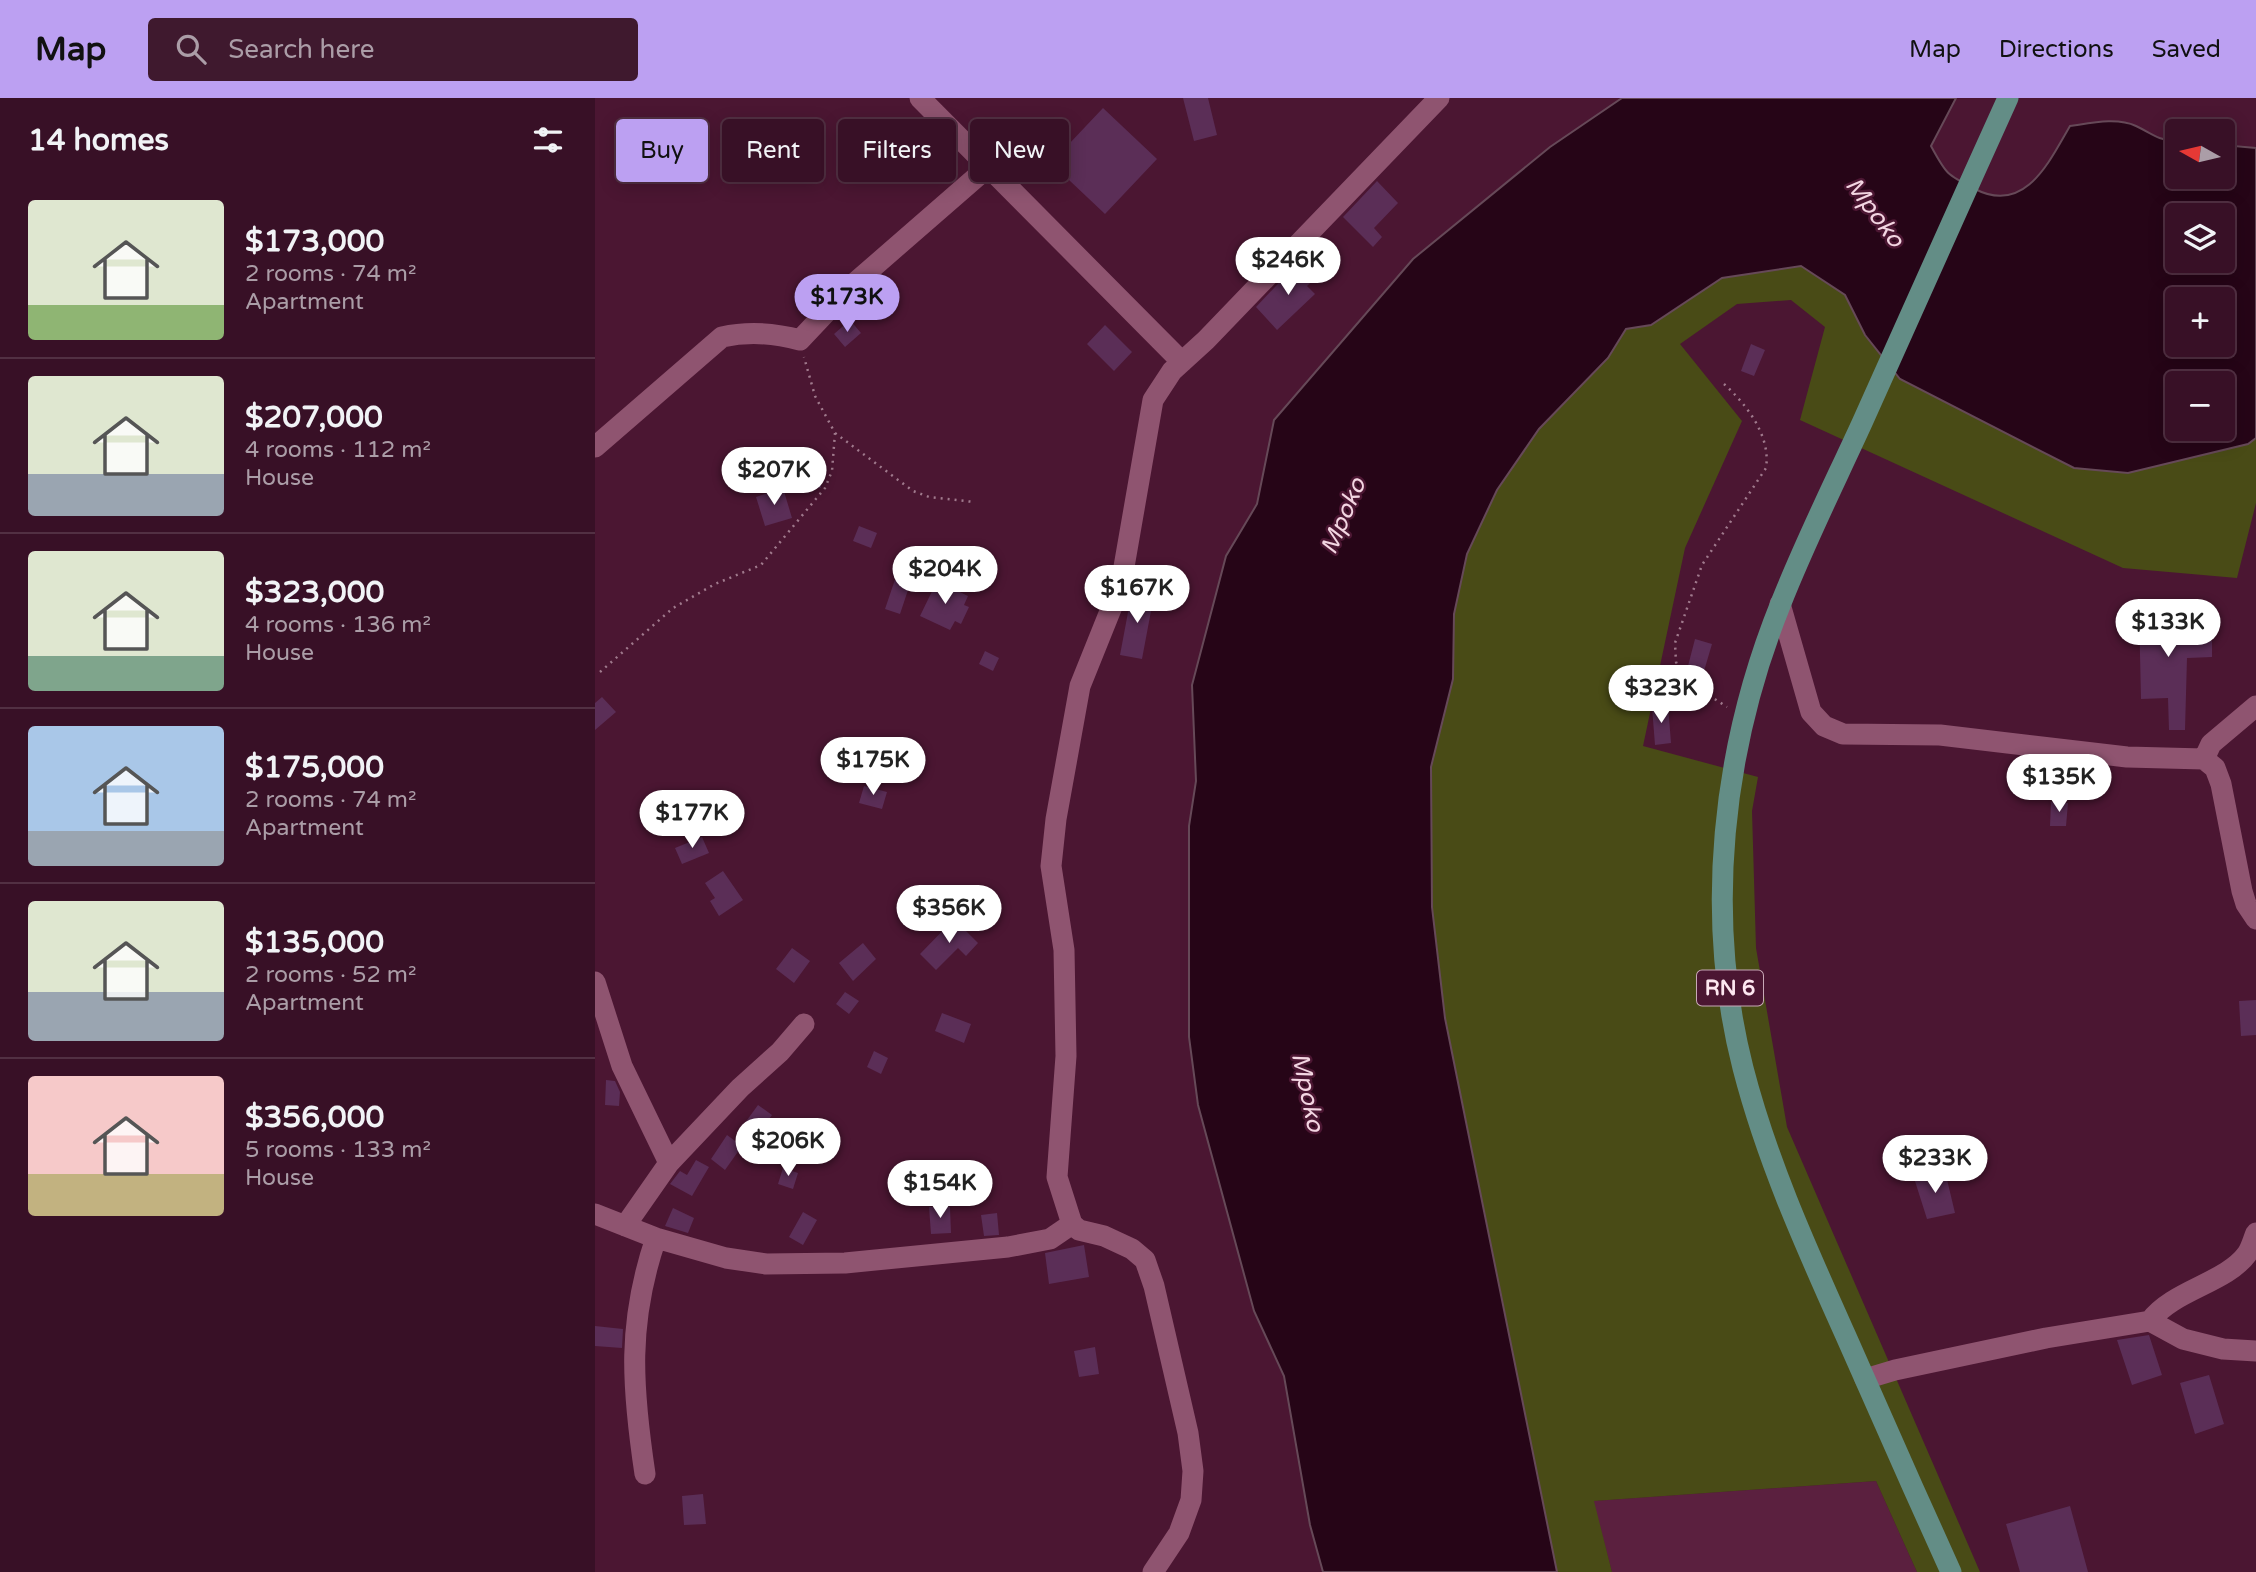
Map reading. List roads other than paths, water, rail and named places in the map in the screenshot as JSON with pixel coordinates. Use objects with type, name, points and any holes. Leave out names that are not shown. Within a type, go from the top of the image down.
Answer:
[{"type":"main road","name":"RN 6","points":[[1951,1572],[1788,1207],[1743,1065],[1724,939],[1724,835],[1730,782],[1744,719],[1780,604],[2008,98]]},
{"type":"street","points":[[920,98],[970,149]]},
{"type":"street","points":[[1153,1572],[1179,1533],[1191,1500],[1193,1471],[1188,1433],[1154,1286],[1145,1260],[1132,1249],[1104,1236],[1079,1230],[1072,1224],[1057,1177],[1066,1056],[1064,950],[1051,866],[1056,819],[1080,685],[1121,584],[1153,400],[1182,362],[1439,98]]},
{"type":"street","points":[[595,447],[722,337],[742,333],[779,335],[800,340],[849,288],[971,182]]},
{"type":"street","points":[[1003,182],[1182,362]]},
{"type":"street","points":[[1780,604],[1811,712],[1823,726],[1843,734],[1940,735],[2115,756],[2204,759],[2215,768],[2221,784],[2242,891],[2246,904],[2256,919]]},
{"type":"street","points":[[2204,759],[2211,744],[2256,706]]},
{"type":"street","points":[[595,982],[622,1066],[669,1163]]},
{"type":"street","points":[[625,1226],[669,1163],[740,1088],[780,1052],[804,1024]]},
{"type":"street","points":[[595,1214],[656,1238],[726,1258],[753,1262],[845,1263],[1008,1247],[1050,1239],[1072,1224]]},
{"type":"street","points":[[2150,1321],[2160,1307],[2234,1265],[2248,1253],[2256,1233]]},
{"type":"street","points":[[645,1474],[634,1399],[637,1310],[641,1282],[656,1238]]},
{"type":"street","points":[[1865,1379],[1895,1370],[2046,1338],[2150,1321],[2183,1339],[2223,1349],[2256,1351]]},
{"type":"water","name":"Mpoko","points":[[1622,98],[1956,98],[1931,146],[1944,168],[1953,177],[1993,195],[2008,195],[2033,181],[2044,169],[2070,126],[2104,122],[2129,123],[2165,139],[2165,189],[2235,189],[2235,146],[2256,148],[2256,438],[2248,444],[2128,473],[2074,468],[1900,379],[1865,335],[1845,295],[1801,266],[1722,278],[1651,325],[1626,329],[1608,358],[1539,429],[1497,490],[1467,554],[1454,614],[1453,679],[1431,767],[1432,907],[1445,1018],[1557,1572],[1323,1572],[1310,1525],[1284,1376],[1254,1311],[1198,1105],[1189,1037],[1189,826],[1196,781],[1192,685],[1226,556],[1257,504],[1274,420],[1413,259],[1550,147]]}]
